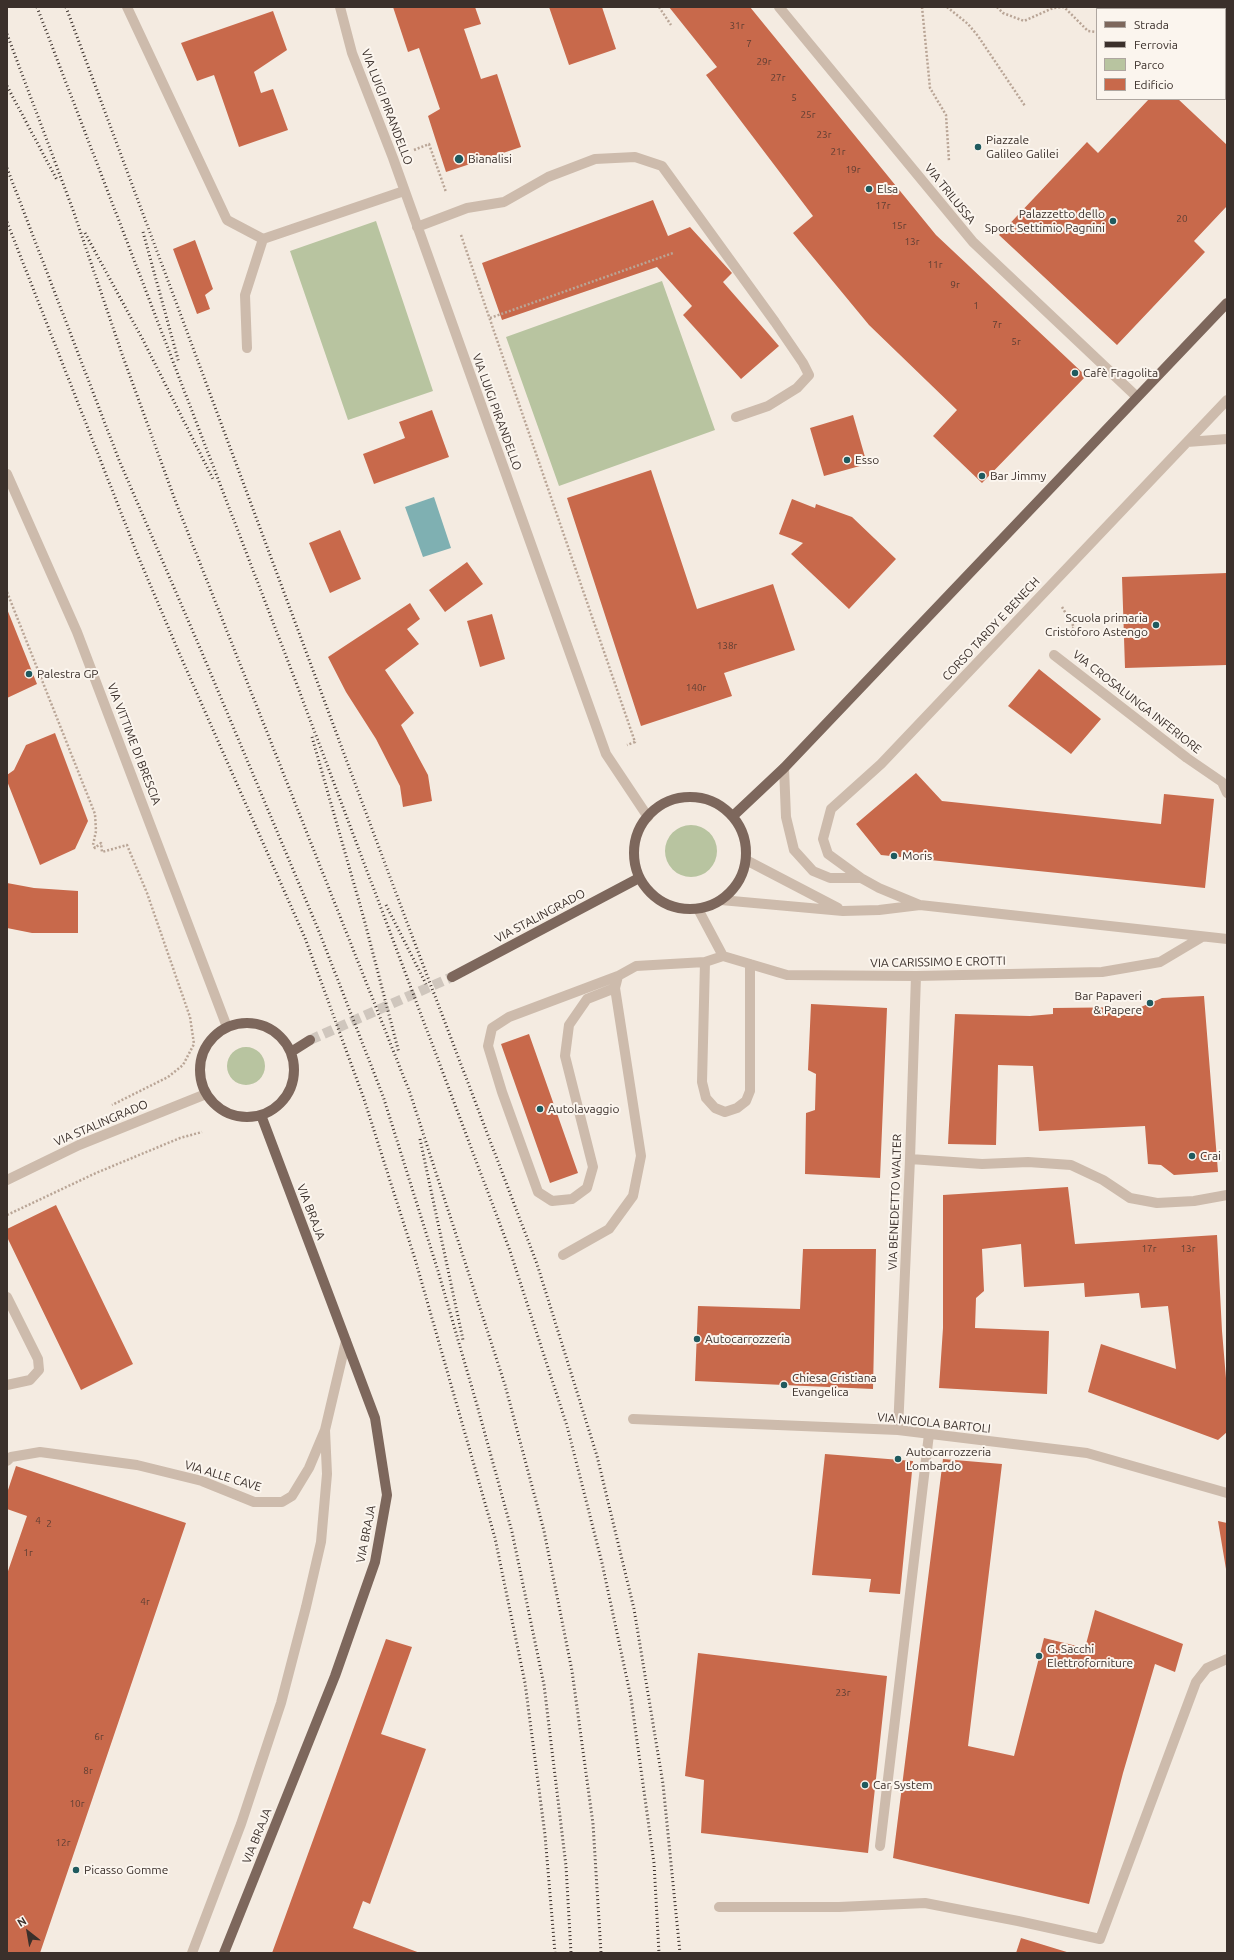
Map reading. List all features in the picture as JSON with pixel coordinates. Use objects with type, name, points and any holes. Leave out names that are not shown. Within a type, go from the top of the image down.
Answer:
[{"type":"main road","points":[[733,816],[784,768],[1227,303]]},
{"type":"main road","points":[[690,797],[714,802],[733,816],[744,836],[746,860],[738,883],[721,900],[698,909],[674,907],[663,903],[646,888],[639,878],[635,862],[634,846],[641,826],[648,817],[666,802],[690,797]]},
{"type":"main road","name":"VIA STALINGRADO","points":[[452,977],[639,878]]},
{"type":"main road","points":[[242,1022],[257,1024],[271,1029],[284,1039],[291,1052],[294,1068],[292,1083],[286,1097],[274,1108],[260,1115],[245,1117],[230,1114],[216,1106],[206,1094],[200,1079],[200,1063],[205,1048],[214,1035],[228,1027],[242,1022]]},
{"type":"main road","points":[[291,1052],[310,1040]]},
{"type":"main road","name":"VIA BRAJA","points":[[224,1953],[336,1676],[375,1562],[387,1495],[375,1418],[260,1115]]},
{"type":"street","points":[[127,7],[227,220],[263,239],[404,191]]},
{"type":"street","name":"VIA LUIGI PIRANDELLO","points":[[340,7],[352,54],[393,158],[606,754],[648,817]]},
{"type":"street","name":"VIA TRILUSSA","points":[[779,7],[972,242],[1137,397]]},
{"type":"street","points":[[417,227],[453,212],[467,208],[504,202],[548,177],[595,159],[635,156],[662,166],[776,322],[803,363],[809,376],[797,388],[768,406],[736,417]]},
{"type":"street","points":[[247,348],[245,295],[263,239]]},
{"type":"street","name":"CORSO TARDY E BENECH","points":[[920,905],[879,888],[861,878],[828,854],[823,839],[831,809],[881,764],[1227,400]]},
{"type":"street","points":[[1187,442],[1227,439]]},
{"type":"street","name":"VIA VITTIME DI BRESCIA","points":[[7,474],[77,632],[228,1027]]},
{"type":"street","name":"VIA CROSALUNGA INFERIORE","points":[[1054,655],[1187,758],[1222,782],[1227,793]]},
{"type":"street","name":"CORSO TARDY E BENECH","points":[[784,768],[786,816],[794,850],[813,871],[830,878],[861,878]]},
{"type":"street","points":[[746,860],[843,911]]},
{"type":"street","points":[[721,900],[843,911],[879,910],[920,905],[1227,939]]},
{"type":"street","points":[[614,988],[587,999],[569,1025],[566,1056],[593,1167],[587,1188],[572,1199],[552,1201],[538,1192],[502,1092],[488,1046],[492,1028],[509,1017],[618,976],[636,966],[705,962],[723,956],[698,909]]},
{"type":"street","name":"VIA CARISSIMO E CROTTI","points":[[723,956],[787,975],[916,976],[1102,972],[1160,962],[1202,937]]},
{"type":"street","points":[[705,962],[702,1082],[706,1098],[715,1108],[725,1112],[737,1108],[746,1101],[750,1091],[750,964]]},
{"type":"street","points":[[563,1255],[609,1229],[633,1196],[641,1156],[614,988],[618,976]]},
{"type":"street","name":"VIA BENEDETTO WALTER","points":[[898,1430],[910,1160],[916,976]]},
{"type":"street","name":"VIA STALINGRADO","points":[[7,1180],[80,1145],[206,1094]]},
{"type":"street","points":[[910,1160],[982,1164],[1028,1162],[1071,1165],[1103,1180],[1130,1198],[1157,1204],[1194,1201],[1227,1196]]},
{"type":"street","points":[[7,1297],[38,1359],[39,1370],[30,1380],[7,1385]]},
{"type":"street","name":"VIA ALLE CAVE","points":[[7,1461],[11,1457],[40,1452],[137,1465],[202,1481],[254,1502],[282,1502],[292,1496],[309,1468],[325,1430],[346,1341]]},
{"type":"street","name":"VIA NICOLA BARTOLI","points":[[633,1419],[898,1430],[1087,1453],[1227,1493]]},
{"type":"street","points":[[192,1953],[241,1824],[281,1703],[306,1607],[321,1542],[328,1474],[325,1430]]},
{"type":"street","points":[[880,1846],[929,1434]]},
{"type":"street","points":[[720,1907],[839,1907],[925,1904],[1018,1921],[1100,1939],[1196,1682],[1207,1668],[1227,1659]]},
{"type":"path","points":[[660,7],[671,25]]},
{"type":"path","points":[[922,7],[930,88],[946,115],[949,161]]},
{"type":"path","points":[[948,7],[968,24],[978,36],[1025,106]]},
{"type":"path","points":[[997,7],[1003,13],[1024,21],[1053,8],[1064,7],[1088,31],[1096,32]]},
{"type":"path","points":[[393,158],[429,144],[635,742],[606,754]]},
{"type":"path","points":[[490,318],[673,253]]},
{"type":"path","name":"VIA CROSALUNGA INFERIORE","points":[[1050,585],[1074,627],[1054,655]]},
{"type":"path","points":[[7,591],[95,814],[96,831],[93,845],[95,848],[101,843],[102,852],[127,845],[147,893],[190,1017],[194,1044],[183,1065],[168,1077],[107,1107]]},
{"type":"path","points":[[7,1215],[103,1170],[180,1138],[202,1132]]},
{"type":"green space","points":[[376,221],[433,391],[348,420],[290,251]]},
{"type":"green space","points":[[662,281],[715,430],[559,486],[506,337]]},
{"type":"green space","points":[[691,825],[701,827],[709,833],[715,841],[717,851],[715,861],[709,869],[701,875],[691,877],[681,875],[673,869],[667,861],[665,851],[667,841],[673,833],[681,827]]},
{"type":"green space","points":[[242,1047],[250,1047],[260,1052],[264,1059],[264,1073],[260,1080],[250,1085],[242,1085],[232,1080],[230,1077],[227,1070],[227,1062],[232,1052],[235,1050]]},
{"type":"water","points":[[434,497],[451,548],[423,557],[405,507]]},
{"type":"building","points":[[393,7],[475,7],[481,24],[464,29],[481,79],[497,74],[521,147],[446,172],[428,116],[440,109],[419,48],[408,52]]},
{"type":"building","points":[[549,7],[602,7],[616,49],[569,65]]},
{"type":"building","points":[[669,7],[750,7],[936,235],[1086,376],[982,483],[933,436],[957,410],[869,325],[793,233],[813,216],[706,75],[717,67]]},
{"type":"building","points":[[1227,7],[1227,35],[1226,8],[1212,8]]},
{"type":"building","points":[[273,11],[287,50],[254,72],[261,93],[273,89],[288,130],[239,147],[214,75],[197,81],[181,43]]},
{"type":"building","name":"Palazzetto dello Sport Settimio Pagnini","points":[[1148,100],[1179,100],[1227,145],[1227,206],[1194,241],[1205,252],[1117,345],[999,235],[1087,142],[1098,153]]},
{"type":"building","points":[[653,200],[668,236],[690,227],[732,273],[723,282],[779,346],[741,379],[683,315],[692,306],[657,267],[502,320],[482,263]]},
{"type":"building","points":[[195,240],[213,289],[205,295],[210,309],[197,314],[173,249]]},
{"type":"building","points":[[432,410],[449,457],[374,484],[363,454],[405,438],[399,422]]},
{"type":"building","points":[[853,415],[867,464],[824,476],[810,428]]},
{"type":"building","points":[[651,470],[697,609],[773,584],[795,650],[724,673],[732,696],[641,726],[567,498]]},
{"type":"building","points":[[792,499],[815,508],[816,504],[852,517],[896,559],[849,609],[791,554],[803,543],[779,534]]},
{"type":"building","points":[[340,530],[361,579],[330,593],[309,543]]},
{"type":"building","points":[[467,562],[483,584],[445,612],[429,590]]},
{"type":"building","points":[[1227,573],[1227,665],[1125,668],[1122,577]]},
{"type":"building","points":[[410,603],[420,619],[407,629],[419,644],[385,670],[414,713],[401,725],[428,775],[432,801],[403,807],[400,786],[376,739],[346,692],[328,657]]},
{"type":"building","points":[[7,609],[37,684],[7,698]]},
{"type":"building","points":[[492,614],[505,659],[480,667],[467,621]]},
{"type":"building","points":[[1039,669],[1101,719],[1071,754],[1008,706]]},
{"type":"building","points":[[55,733],[88,821],[75,849],[40,865],[7,781],[7,775],[14,770],[26,745]]},
{"type":"building","points":[[916,773],[942,801],[1161,824],[1164,794],[1214,799],[1205,888],[881,855],[856,824]]},
{"type":"building","points":[[7,883],[34,888],[78,891],[78,933],[32,933],[7,928]]},
{"type":"building","points":[[1204,996],[1218,1172],[1174,1175],[1161,1165],[1148,1164],[1145,1126],[1039,1131],[1033,1066],[998,1065],[996,1145],[948,1144],[955,1014],[1030,1016],[1053,1014],[1053,1008],[1141,1007],[1162,998]]},
{"type":"building","points":[[811,1004],[887,1008],[880,1178],[805,1174],[806,1113],[815,1110],[816,1074],[808,1070]]},
{"type":"building","name":"Autolavaggio","points":[[529,1034],[578,1173],[550,1183],[501,1044]]},
{"type":"building","points":[[1068,1187],[1075,1244],[1217,1235],[1227,1390],[1227,1432],[1218,1440],[1088,1392],[1101,1344],[1176,1369],[1168,1306],[1141,1308],[1139,1293],[1085,1297],[1084,1283],[1024,1287],[1021,1244],[982,1249],[984,1291],[976,1298],[975,1328],[1049,1331],[1047,1394],[939,1388],[943,1328],[943,1195]]},
{"type":"building","points":[[56,1205],[133,1364],[81,1390],[7,1237],[7,1229]]},
{"type":"building","points":[[803,1249],[876,1249],[873,1389],[695,1381],[698,1306],[800,1309]]},
{"type":"building","points":[[825,1454],[913,1461],[900,1594],[869,1592],[871,1579],[812,1575]]},
{"type":"building","points":[[943,1459],[1002,1464],[968,1746],[1014,1756],[1044,1638],[1085,1648],[1095,1610],[1183,1644],[1175,1672],[1155,1664],[1123,1773],[1089,1904],[893,1858]]},
{"type":"building","points":[[16,1466],[186,1523],[40,1953],[7,1953],[7,1574],[27,1516],[7,1509],[7,1493]]},
{"type":"building","points":[[1218,1521],[1227,1523],[1226,1569]]},
{"type":"building","points":[[386,1639],[412,1647],[381,1734],[426,1749],[370,1904],[363,1901],[353,1928],[420,1953],[272,1953]]},
{"type":"building","points":[[698,1653],[887,1676],[868,1853],[701,1833],[704,1780],[685,1776]]},
{"type":"building","points":[[1021,1938],[1070,1953],[1016,1953]]},
{"type":"tunnel","points":[[310,1040],[452,977]]},
{"type":"railway","points":[[37,7],[294,677],[510,1251],[567,1426],[602,1563],[631,1698],[654,1863],[659,1953]]},
{"type":"railway","points":[[66,7],[406,920],[537,1264],[597,1456],[634,1609],[663,1784],[680,1953]]},
{"type":"railway","points":[[7,34],[73,210],[122,354],[175,500],[410,1093],[505,1385],[544,1531],[572,1671],[593,1824],[601,1953]]},
{"type":"railway","points":[[7,86],[57,180]]},
{"type":"railway","points":[[7,168],[119,460],[318,929],[383,1096],[438,1271],[512,1532],[544,1685],[566,1866],[571,1953]]},
{"type":"railway","points":[[7,222],[138,556],[305,938],[364,1099],[415,1259],[495,1538],[525,1683],[545,1835],[555,1953]]},
{"type":"railway","points":[[143,232],[179,363]]},
{"type":"railway","points":[[85,233],[143,340],[214,481]]},
{"type":"railway","points":[[312,737],[364,919],[399,1053]]},
{"type":"railway","points":[[386,905],[426,984]]},
{"type":"railway","points":[[420,1139],[463,1340]]},
{"type":"place","name":"Piazzale Galileo Galilei","points":[[978,147]]},
{"type":"place","name":"Bianalisi","points":[[459,159]]},
{"type":"place","name":"Elsa","points":[[869,189]]},
{"type":"place","name":"Palazzetto dello Sport Settimio Pagnini","points":[[1113,221]]},
{"type":"place","name":"Cafè Fragolita","points":[[1075,373]]},
{"type":"place","name":"Esso","points":[[847,460]]},
{"type":"place","name":"Bar Jimmy","points":[[982,476]]},
{"type":"place","name":"Scuola primaria Cristoforo Astengo","points":[[1156,625]]},
{"type":"place","name":"Palestra GP","points":[[29,674]]},
{"type":"place","name":"Moris","points":[[894,856]]},
{"type":"place","name":"Bar Papaveri & Papere","points":[[1150,1003]]},
{"type":"place","name":"Autolavaggio","points":[[540,1109]]},
{"type":"place","name":"Crai","points":[[1192,1156]]},
{"type":"place","name":"Autocarrozzeria","points":[[697,1339]]},
{"type":"place","name":"Chiesa Cristiana Evangelica","points":[[784,1385]]},
{"type":"place","name":"Autocarrozzeria Lombardo","points":[[898,1459]]},
{"type":"place","name":"G. Sacchi Elettroforniture","points":[[1039,1656]]},
{"type":"place","name":"Car System","points":[[865,1785]]},
{"type":"place","name":"Picasso Gomme","points":[[76,1870]]}]
